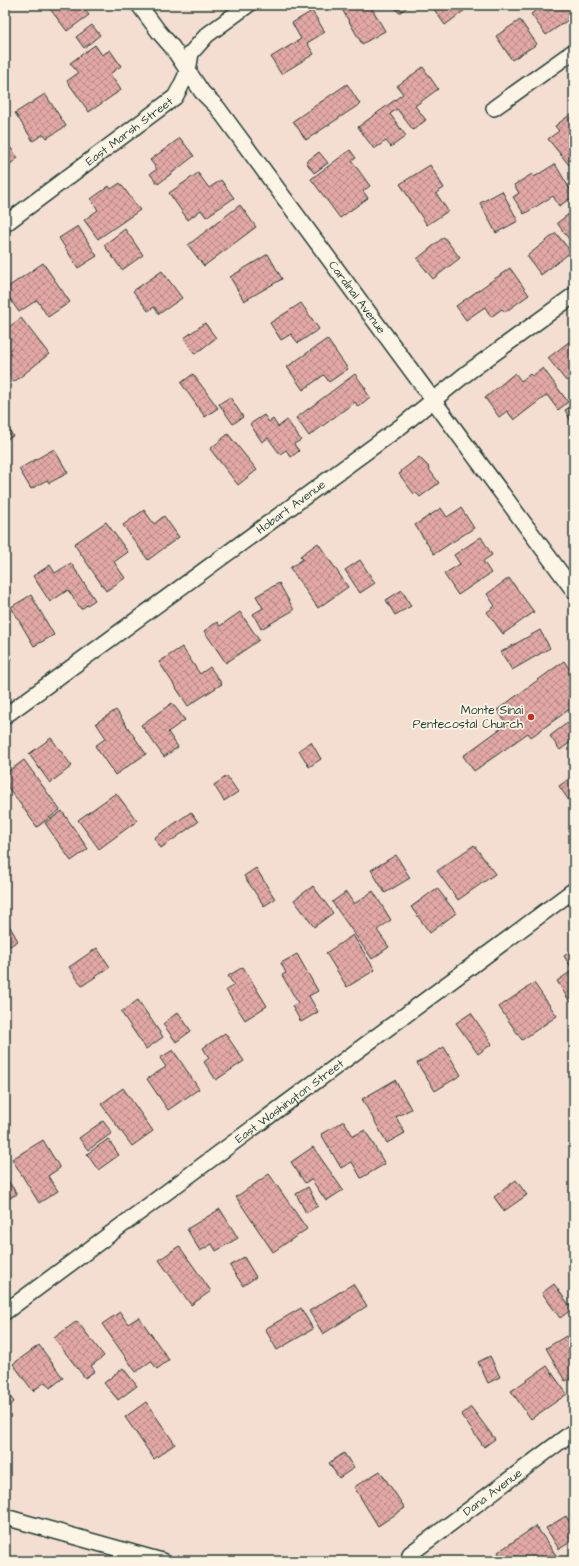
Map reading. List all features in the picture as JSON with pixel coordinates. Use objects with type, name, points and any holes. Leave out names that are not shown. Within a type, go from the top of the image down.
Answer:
[{"type":"street","name":"Cardinal Avenue","points":[[139,5],[172,47],[202,92],[217,107],[574,591]]},
{"type":"street","name":"East Marsh Street","points":[[5,224],[174,97],[188,71],[191,53],[207,35],[248,5]]},
{"type":"street","points":[[494,108],[574,51]]},
{"type":"street","name":"Hobart Avenue","points":[[5,716],[400,427],[467,373],[574,295]]},
{"type":"street","name":"East Washington Street","points":[[5,1312],[574,890]]},
{"type":"street","name":"Dana Avenue","points":[[410,1554],[574,1431]]},
{"type":"street","points":[[5,1517],[162,1561]]},
{"type":"building","points":[[55,5],[81,5],[89,15],[67,31],[50,9]]},
{"type":"building","points":[[348,5],[370,5],[385,31],[362,44],[343,11],[350,8]]},
{"type":"building","points":[[393,5],[410,5],[399,13]]},
{"type":"building","points":[[431,5],[461,5],[465,10],[445,25]]},
{"type":"building","points":[[544,5],[574,5],[574,16],[546,35],[531,14]]},
{"type":"building","points":[[312,11],[325,32],[307,43],[314,54],[281,74],[271,57],[301,39],[292,23]]},
{"type":"building","points":[[520,20],[537,44],[512,60],[496,36]]},
{"type":"building","points":[[92,25],[100,35],[84,48],[76,37]]},
{"type":"building","points":[[95,45],[102,55],[110,50],[121,66],[110,74],[121,90],[89,112],[67,81],[78,73],[70,63]]},
{"type":"building","points":[[423,67],[438,89],[415,106],[426,120],[413,130],[397,109],[390,114],[406,136],[391,147],[386,141],[374,149],[358,127],[403,94],[397,86]]},
{"type":"building","points":[[347,84],[360,104],[306,140],[293,121]]},
{"type":"building","points":[[45,94],[66,126],[47,138],[44,134],[33,141],[15,113]]},
{"type":"building","points":[[571,114],[574,118],[574,161],[569,165],[548,139],[559,131],[555,126]]},
{"type":"building","points":[[180,138],[194,156],[158,184],[150,174],[157,169],[150,160]]},
{"type":"building","points":[[5,140],[18,158],[5,168]]},
{"type":"building","points":[[350,150],[356,158],[352,161],[370,186],[363,191],[368,198],[340,218],[311,179]]},
{"type":"building","points":[[319,152],[328,163],[314,173],[306,162]]},
{"type":"building","points":[[555,164],[574,196],[559,206],[553,196],[524,214],[513,197],[519,193],[514,185],[532,174],[534,177]]},
{"type":"building","points":[[430,165],[444,188],[436,193],[448,211],[427,225],[400,184]]},
{"type":"building","points":[[198,173],[209,188],[221,180],[234,198],[206,217],[201,210],[188,220],[169,193]]},
{"type":"building","points":[[120,183],[140,210],[98,239],[84,220],[98,210],[91,199],[109,186],[111,189]]},
{"type":"building","points":[[502,191],[518,221],[496,233],[480,203]]},
{"type":"building","points":[[240,205],[256,227],[204,266],[188,245]]},
{"type":"building","points":[[574,210],[574,246],[557,223]]},
{"type":"building","points":[[78,226],[97,256],[78,268],[59,238]]},
{"type":"building","points":[[125,229],[143,255],[122,270],[104,245]]},
{"type":"building","points":[[556,233],[571,252],[541,275],[527,256]]},
{"type":"building","points":[[444,237],[460,258],[433,279],[417,259]]},
{"type":"building","points":[[268,254],[282,279],[244,301],[230,277]]},
{"type":"building","points":[[43,263],[70,302],[48,317],[37,300],[19,312],[5,292],[5,289]]},
{"type":"building","points":[[510,268],[529,295],[505,312],[502,309],[491,317],[485,307],[466,320],[456,306]]},
{"type":"building","points":[[162,271],[182,298],[159,314],[154,307],[148,311],[133,291]]},
{"type":"building","points":[[301,303],[319,329],[298,343],[291,334],[281,340],[270,323]]},
{"type":"building","points":[[21,318],[49,354],[14,382],[5,371],[5,330]]},
{"type":"building","points":[[205,323],[216,338],[195,354],[184,338]]},
{"type":"building","points":[[574,338],[574,374],[566,381],[548,358]]},
{"type":"building","points":[[327,339],[348,369],[329,382],[324,375],[303,390],[287,367]]},
{"type":"building","points":[[543,368],[568,402],[558,410],[547,395],[514,420],[507,411],[499,417],[485,398],[515,373],[521,381],[530,374],[532,376]]},
{"type":"building","points":[[193,374],[218,408],[205,417],[181,383]]},
{"type":"building","points":[[355,374],[370,397],[358,407],[355,402],[309,436],[296,418]]},
{"type":"building","points":[[230,397],[243,417],[233,424],[219,404]]},
{"type":"building","points":[[574,405],[574,427],[565,410]]},
{"type":"building","points":[[264,415],[269,422],[273,419],[278,427],[287,420],[301,440],[294,444],[299,451],[291,457],[286,450],[280,454],[268,438],[262,442],[250,424]]},
{"type":"building","points":[[5,423],[13,436],[5,440]]},
{"type":"building","points":[[228,434],[257,470],[238,485],[210,449]]},
{"type":"building","points":[[54,449],[68,473],[49,483],[47,480],[31,489],[19,469]]},
{"type":"building","points":[[419,457],[429,467],[428,468],[439,483],[420,497],[416,493],[414,494],[399,474]]},
{"type":"building","points":[[441,508],[447,517],[461,508],[474,528],[434,554],[415,525]]},
{"type":"building","points":[[144,510],[154,524],[164,516],[179,537],[148,560],[123,525]]},
{"type":"building","points":[[106,522],[128,552],[114,562],[125,578],[106,591],[74,544]]},
{"type":"building","points":[[481,537],[492,555],[483,561],[491,573],[458,595],[444,574],[460,564],[454,555]]},
{"type":"building","points":[[318,543],[348,587],[318,608],[290,568],[303,559],[300,556]]},
{"type":"building","points":[[360,560],[375,583],[360,593],[345,570]]},
{"type":"building","points":[[71,563],[95,600],[81,609],[68,590],[50,602],[33,576],[50,565],[55,573]]},
{"type":"building","points":[[509,578],[534,612],[503,634],[487,612],[495,606],[487,594]]},
{"type":"building","points":[[279,583],[294,610],[261,629],[253,614],[263,608],[256,596]]},
{"type":"building","points":[[402,590],[411,606],[395,615],[386,600]]},
{"type":"building","points":[[31,595],[54,635],[34,646],[11,607]]},
{"type":"building","points":[[240,612],[259,640],[226,663],[204,631],[217,622],[220,626]]},
{"type":"building","points":[[540,630],[550,648],[512,670],[501,652]]},
{"type":"building","points":[[5,646],[12,659],[5,662]]},
{"type":"building","points":[[182,647],[200,674],[210,667],[222,684],[188,706],[159,662]]},
{"type":"building","name":"Monte Sinai Pentecostal Church","points":[[564,661],[574,676],[574,706],[531,737],[528,733],[474,771],[463,756],[507,724],[497,710]]},
{"type":"building","points":[[172,703],[185,720],[168,732],[178,747],[164,757],[141,725]]},
{"type":"building","points":[[116,710],[146,754],[115,775],[95,746],[106,738],[96,723]]},
{"type":"building","points":[[567,723],[572,729],[574,727],[574,743],[572,741],[560,750],[550,736]]},
{"type":"building","points":[[51,738],[72,766],[50,783],[29,754]]},
{"type":"building","points":[[311,742],[321,759],[309,767],[299,750]]},
{"type":"building","points":[[24,760],[60,810],[37,827],[5,783],[5,774]]},
{"type":"building","points":[[574,775],[574,808],[559,786]]},
{"type":"building","points":[[227,776],[238,792],[224,801],[214,785]]},
{"type":"building","points":[[116,793],[137,821],[99,849],[78,820]]},
{"type":"building","points":[[62,811],[88,849],[71,861],[45,823]]},
{"type":"building","points":[[191,812],[198,822],[161,848],[154,838]]},
{"type":"building","points":[[474,845],[495,874],[458,900],[437,871]]},
{"type":"building","points":[[396,855],[410,878],[385,893],[371,870]]},
{"type":"building","points":[[256,868],[275,899],[264,906],[244,876]]},
{"type":"building","points":[[313,886],[333,913],[314,927],[294,900]]},
{"type":"building","points":[[437,888],[456,913],[430,933],[411,907]]},
{"type":"building","points":[[373,891],[391,920],[377,930],[389,947],[372,959],[332,902],[346,892],[354,904]]},
{"type":"building","points":[[5,918],[18,941],[5,949]]},
{"type":"building","points":[[353,935],[375,970],[347,987],[326,953]]},
{"type":"building","points":[[97,948],[110,967],[82,986],[69,967]]},
{"type":"building","points":[[574,949],[574,999],[570,1002],[557,981],[573,970],[564,956]]},
{"type":"building","points":[[297,954],[318,991],[309,996],[318,1012],[301,1022],[292,1006],[298,1003],[282,975],[286,973],[281,963]]},
{"type":"building","points":[[243,967],[267,1006],[245,1020],[226,990],[234,985],[228,976]]},
{"type":"building","points":[[534,983],[557,1016],[522,1040],[499,1007]]},
{"type":"building","points":[[138,1000],[163,1037],[146,1049],[121,1012]]},
{"type":"building","points":[[178,1012],[191,1031],[176,1042],[163,1024]]},
{"type":"building","points":[[471,1013],[492,1044],[478,1054],[456,1023]]},
{"type":"building","points":[[225,1033],[244,1061],[216,1080],[204,1062],[209,1058],[203,1048]]},
{"type":"building","points":[[444,1047],[461,1075],[435,1091],[417,1063]]},
{"type":"building","points":[[173,1050],[199,1089],[168,1110],[147,1079],[166,1067],[160,1058]]},
{"type":"building","points":[[395,1080],[411,1109],[396,1117],[405,1133],[387,1143],[362,1099]]},
{"type":"building","points":[[123,1088],[153,1131],[132,1146],[101,1104]]},
{"type":"building","points":[[103,1121],[112,1133],[88,1150],[79,1138]]},
{"type":"building","points":[[344,1121],[353,1136],[365,1130],[385,1164],[361,1178],[352,1162],[341,1168],[321,1134]]},
{"type":"building","points":[[108,1139],[119,1155],[98,1170],[87,1154]]},
{"type":"building","points":[[43,1140],[60,1168],[48,1176],[58,1191],[39,1203],[12,1159]]},
{"type":"building","points":[[313,1147],[343,1190],[326,1201],[311,1179],[305,1183],[291,1162]]},
{"type":"building","points":[[269,1174],[307,1229],[273,1252],[236,1197]]},
{"type":"building","points":[[5,1176],[17,1194],[5,1201]]},
{"type":"building","points":[[516,1180],[527,1195],[504,1211],[494,1197]]},
{"type":"building","points":[[308,1187],[318,1206],[306,1213],[296,1194]]},
{"type":"building","points":[[220,1209],[238,1238],[216,1251],[212,1244],[200,1251],[187,1229]]},
{"type":"building","points":[[179,1246],[211,1291],[191,1305],[159,1260]]},
{"type":"building","points":[[244,1257],[256,1277],[243,1286],[230,1266]]},
{"type":"building","points":[[353,1284],[367,1306],[323,1334],[309,1311]]},
{"type":"building","points":[[554,1284],[572,1309],[560,1318],[542,1293]]},
{"type":"building","points":[[301,1308],[313,1329],[277,1350],[265,1329]]},
{"type":"building","points":[[120,1312],[128,1324],[139,1317],[169,1360],[157,1369],[151,1361],[136,1372],[102,1324]]},
{"type":"building","points":[[77,1321],[104,1356],[91,1366],[95,1371],[85,1378],[54,1338]]},
{"type":"building","points":[[566,1336],[574,1350],[574,1376],[565,1381],[546,1348]]},
{"type":"building","points":[[39,1345],[63,1378],[50,1388],[45,1382],[33,1391],[13,1364]]},
{"type":"building","points":[[490,1356],[500,1377],[488,1383],[478,1362]]},
{"type":"building","points":[[547,1366],[567,1394],[531,1419],[511,1391]]},
{"type":"building","points":[[123,1368],[137,1386],[118,1400],[104,1383]]},
{"type":"building","points":[[5,1389],[14,1402],[5,1409]]},
{"type":"building","points":[[146,1402],[175,1444],[154,1459],[125,1417]]},
{"type":"building","points":[[471,1407],[495,1439],[484,1447],[461,1415]]},
{"type":"building","points":[[344,1453],[354,1468],[339,1478],[329,1463]]},
{"type":"building","points":[[380,1471],[405,1508],[378,1526],[354,1487]]},
{"type":"building","points":[[566,1516],[574,1529],[574,1540],[559,1549],[546,1528]]},
{"type":"building","points":[[536,1526],[560,1561],[504,1561],[498,1552]]},
{"type":"place","name":"Monte Sinai Pentecostal Church","points":[[531,717]]}]
